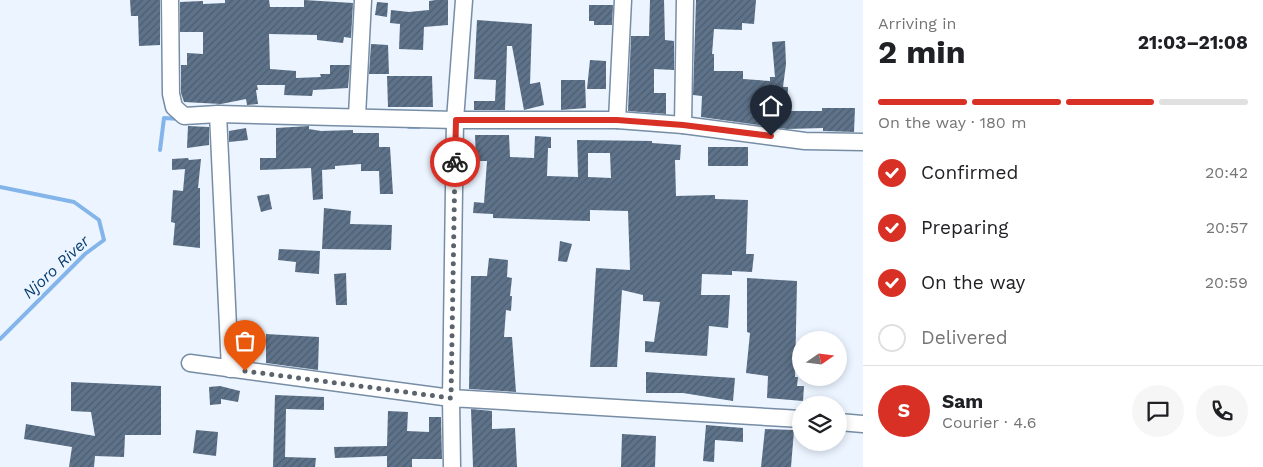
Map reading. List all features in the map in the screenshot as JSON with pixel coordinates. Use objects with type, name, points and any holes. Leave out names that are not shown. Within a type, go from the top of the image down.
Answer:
[{"type":"street","points":[[170,0],[170,72],[174,107],[184,116],[218,114],[357,116],[456,120],[617,120],[683,125],[806,141],[863,142]]},
{"type":"street","points":[[357,116],[363,0]]},
{"type":"street","points":[[452,467],[451,398],[456,120],[464,0]]},
{"type":"street","points":[[617,120],[623,0]]},
{"type":"street","points":[[683,125],[685,0]]},
{"type":"street","points":[[218,114],[230,369]]},
{"type":"street","points":[[190,363],[451,398],[792,418]]},
{"type":"street","points":[[847,423],[863,424]]},
{"type":"building","points":[[130,0],[160,0],[160,45],[139,46],[138,16],[131,16]]},
{"type":"building","points":[[225,0],[269,0],[270,7],[304,7],[304,0],[353,3],[351,38],[344,37],[343,43],[317,40],[317,35],[269,34],[270,69],[296,71],[296,78],[321,77],[320,74],[330,74],[330,65],[350,65],[348,88],[313,90],[312,96],[284,95],[285,85],[257,85],[258,104],[247,105],[246,99],[221,104],[184,102],[181,93],[181,65],[187,65],[187,53],[203,54],[203,32],[180,32],[180,2],[203,1],[203,4],[225,3]]},
{"type":"building","points":[[448,0],[448,25],[424,27],[423,50],[399,49],[400,24],[390,23],[391,10],[409,12],[429,10],[429,1]]},
{"type":"building","points":[[650,0],[664,0],[665,40],[674,41],[674,70],[654,69],[654,93],[666,93],[666,114],[628,111],[631,36],[649,36]]},
{"type":"building","points":[[696,0],[756,0],[754,24],[742,23],[742,30],[714,29],[712,54],[714,54],[714,71],[743,71],[743,79],[770,81],[770,77],[775,77],[772,42],[785,41],[786,64],[783,87],[788,87],[787,111],[822,111],[822,108],[855,108],[854,132],[823,131],[823,128],[787,129],[701,117],[702,96],[693,95]]},
{"type":"building","points":[[377,2],[388,3],[387,17],[375,15]]},
{"type":"building","points":[[589,5],[613,5],[612,25],[594,25],[594,21],[589,21]]},
{"type":"building","points":[[477,20],[532,24],[530,84],[540,82],[544,105],[524,110],[512,46],[507,46],[505,110],[474,110],[474,101],[495,101],[496,80],[474,79]]},
{"type":"building","points":[[371,44],[388,45],[389,74],[369,74]]},
{"type":"building","points":[[590,60],[606,61],[606,89],[587,89]]},
{"type":"building","points":[[387,76],[432,76],[433,107],[388,107]]},
{"type":"building","points":[[561,80],[585,80],[586,108],[561,110]]},
{"type":"building","points":[[188,126],[209,127],[209,145],[187,148]]},
{"type":"building","points":[[309,126],[309,129],[321,131],[353,130],[353,133],[379,133],[379,147],[390,147],[393,194],[380,194],[379,171],[361,171],[361,164],[335,166],[335,169],[322,170],[323,199],[313,200],[311,168],[260,170],[260,158],[276,158],[276,128]]},
{"type":"building","points":[[246,128],[248,140],[229,142],[229,131]]},
{"type":"building","points":[[475,135],[509,135],[510,157],[534,158],[535,136],[551,137],[551,148],[548,148],[547,176],[578,177],[577,140],[652,141],[652,143],[681,145],[680,160],[675,160],[676,196],[715,195],[715,199],[748,200],[746,254],[754,254],[752,272],[732,271],[732,275],[702,274],[701,295],[730,295],[728,328],[709,326],[707,356],[645,352],[645,341],[654,342],[660,302],[643,301],[643,295],[622,290],[617,367],[590,367],[596,268],[630,270],[628,211],[590,210],[590,221],[493,218],[493,214],[473,213],[474,202],[484,203],[487,161],[476,161]],"holes":[[[588,153],[610,153],[611,178],[588,177]]]},
{"type":"building","points":[[708,147],[748,147],[748,166],[708,166]]},
{"type":"building","points":[[188,158],[189,160],[201,159],[198,188],[200,188],[200,248],[173,245],[175,223],[171,222],[173,190],[183,191],[185,169],[172,170],[172,159]]},
{"type":"building","points":[[269,194],[272,209],[261,212],[257,196]]},
{"type":"building","points":[[324,208],[351,211],[350,224],[392,225],[391,250],[322,249]]},
{"type":"building","points":[[560,241],[572,244],[567,262],[558,261]]},
{"type":"building","points":[[279,249],[320,251],[319,274],[295,272],[296,262],[278,260]]},
{"type":"building","points":[[489,258],[508,260],[507,277],[512,278],[511,311],[506,310],[504,337],[512,337],[516,392],[469,389],[471,276],[487,276]]},
{"type":"building","points":[[346,273],[347,305],[336,305],[334,274]]},
{"type":"building","points":[[747,278],[797,281],[796,331],[792,331],[792,386],[804,386],[803,396],[792,396],[792,400],[767,398],[768,376],[746,373],[750,333],[747,332]]},
{"type":"building","points":[[266,334],[319,337],[318,370],[266,363]]},
{"type":"building","points":[[646,372],[735,378],[733,401],[683,393],[646,393]]},
{"type":"building","points":[[71,382],[161,386],[161,435],[125,435],[124,457],[95,456],[94,467],[69,467],[72,447],[24,439],[26,424],[95,436],[91,412],[71,411]]},
{"type":"building","points":[[220,386],[240,391],[238,402],[221,399],[221,404],[210,405],[209,387]]},
{"type":"building","points":[[275,395],[324,397],[324,410],[286,409],[285,457],[316,458],[315,467],[273,467]]},
{"type":"building","points":[[471,409],[492,411],[492,429],[515,428],[517,467],[473,467]]},
{"type":"building","points":[[388,411],[408,412],[407,431],[429,432],[429,417],[441,417],[442,459],[412,459],[412,467],[387,467],[387,456],[335,458],[334,447],[387,446]]},
{"type":"building","points":[[706,425],[743,428],[743,442],[715,440],[714,462],[703,461]]},
{"type":"building","points":[[765,429],[792,430],[791,467],[761,467]]},
{"type":"building","points":[[196,430],[218,432],[216,456],[193,453]]},
{"type":"building","points":[[622,434],[656,436],[655,467],[621,467]]},
{"type":"waterway","points":[[160,150],[164,118],[180,119]]},
{"type":"waterway","points":[[409,127],[419,127]]},
{"type":"waterway","name":"Njoro River","points":[[0,187],[74,202],[99,220],[104,240],[85,254],[0,339]]},
{"type":"way so far","points":[[245,371],[451,398],[455,162]]},
{"type":"route","points":[[455,162],[456,120],[617,120],[683,125],[771,136]]}]
